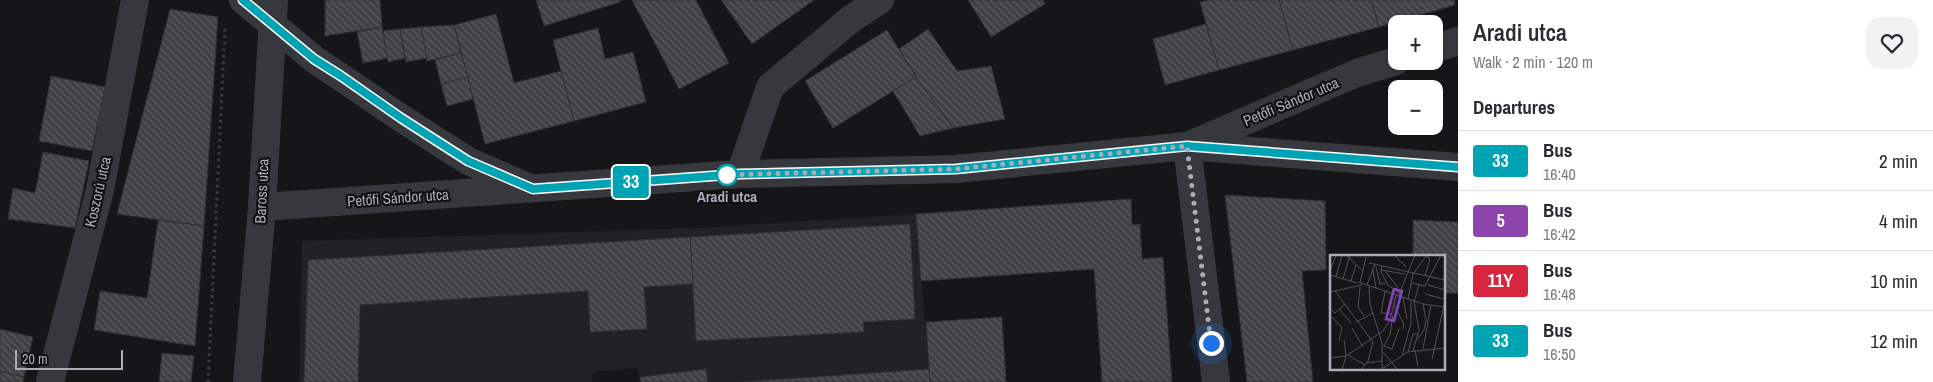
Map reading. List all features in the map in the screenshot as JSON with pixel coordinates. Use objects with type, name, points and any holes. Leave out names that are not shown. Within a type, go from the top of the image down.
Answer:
[{"type":"street","name":"Koszorú utca","points":[[50,382],[100,190],[135,0]]},
{"type":"street","points":[[740,174],[770,87],[851,18],[880,0]]},
{"type":"street","name":"Petőfi Sándor utca","points":[[234,10],[274,13],[314,59],[468,161],[533,189]]},
{"type":"street","name":"Baross utca","points":[[247,382],[262,207],[274,13]]},
{"type":"street","points":[[1443,46],[1458,41]]},
{"type":"street","name":"Petőfi Sándor utca","points":[[1187,146],[1357,73],[1388,63]]},
{"type":"street","points":[[1187,146],[1216,382]]},
{"type":"street","name":"Petőfi Sándor utca","points":[[262,207],[740,174],[956,169],[1187,146],[1458,167]]},
{"type":"path","points":[[208,382],[234,10]]},
{"type":"shaded area","points":[[916,214],[930,382],[640,382],[638,368],[593,372],[592,382],[299,382],[302,241],[699,228]]},
{"type":"building","points":[[325,0],[380,0],[382,27],[325,36]]},
{"type":"building","points":[[536,0],[620,0],[620,2],[544,26]]},
{"type":"building","points":[[632,0],[696,0],[729,63],[679,89]]},
{"type":"building","points":[[721,0],[814,0],[752,44]]},
{"type":"building","points":[[968,0],[1043,0],[1045,4],[991,37]]},
{"type":"building","points":[[1208,0],[1279,0],[1293,50],[1219,70],[1200,2]]},
{"type":"building","points":[[1279,0],[1371,0],[1379,27],[1293,50]]},
{"type":"building","points":[[1371,0],[1454,0],[1455,5],[1420,15],[1388,15],[1388,24],[1379,27]]},
{"type":"building","points":[[170,9],[218,17],[204,226],[117,214]]},
{"type":"building","points":[[496,14],[514,83],[561,71],[574,121],[485,144],[454,25]]},
{"type":"building","points":[[1206,24],[1219,70],[1165,85],[1153,39]]},
{"type":"building","points":[[454,25],[461,53],[427,61],[421,27]]},
{"type":"building","points":[[382,27],[388,58],[363,63],[357,32]]},
{"type":"building","points":[[421,27],[427,58],[406,62],[400,29]]},
{"type":"building","points":[[598,28],[605,59],[633,52],[646,102],[574,121],[553,40]]},
{"type":"building","points":[[400,29],[405,58],[388,62],[383,31]]},
{"type":"building","points":[[928,29],[957,71],[991,66],[1005,119],[953,128],[916,77],[899,49]]},
{"type":"building","points":[[887,30],[916,77],[833,128],[805,81]]},
{"type":"building","points":[[461,53],[468,77],[441,84],[435,60]]},
{"type":"building","points":[[51,76],[105,87],[92,151],[39,141]]},
{"type":"building","points":[[468,77],[473,99],[447,106],[441,84]]},
{"type":"building","points":[[916,77],[953,128],[920,136],[893,91]]},
{"type":"building","points":[[43,152],[89,161],[75,228],[8,219],[13,188],[35,193]]},
{"type":"building","points":[[1225,195],[1325,201],[1326,270],[1302,271],[1313,382],[1247,382]]},
{"type":"building","points":[[1131,199],[1132,225],[1140,224],[1142,259],[1163,257],[1172,382],[1102,382],[1094,269],[921,281],[916,214]]},
{"type":"building","points":[[158,220],[204,226],[195,346],[94,330],[100,291],[147,298]]},
{"type":"building","points":[[1413,220],[1458,222],[1458,293],[1446,293],[1446,255],[1413,255]]},
{"type":"building","points":[[910,224],[915,319],[863,322],[864,332],[696,341],[690,237]]},
{"type":"building","points":[[690,237],[693,284],[644,287],[647,329],[590,332],[588,291],[360,305],[358,382],[304,382],[308,260]]},
{"type":"building","points":[[1002,317],[1006,382],[930,382],[926,322]]},
{"type":"building","points":[[0,329],[33,337],[24,377],[0,371]]},
{"type":"building","points":[[162,353],[194,356],[191,382],[159,382]]},
{"type":"building","points":[[706,369],[708,382],[641,382],[640,377]]},
{"type":"building","points":[[929,369],[930,382],[741,382]]},
{"type":"building","points":[[0,371],[24,377],[23,382],[0,382]]},
{"type":"bus line","name":"33","points":[[243,0],[314,59],[401,118],[468,161],[533,189],[740,174],[956,169],[1187,146],[1458,167]]},
{"type":"place","name":"Aradi utca","points":[[727,175]]},
{"type":"route","points":[[727,175],[721,175],[956,169],[1187,146],[1211,343]]}]
